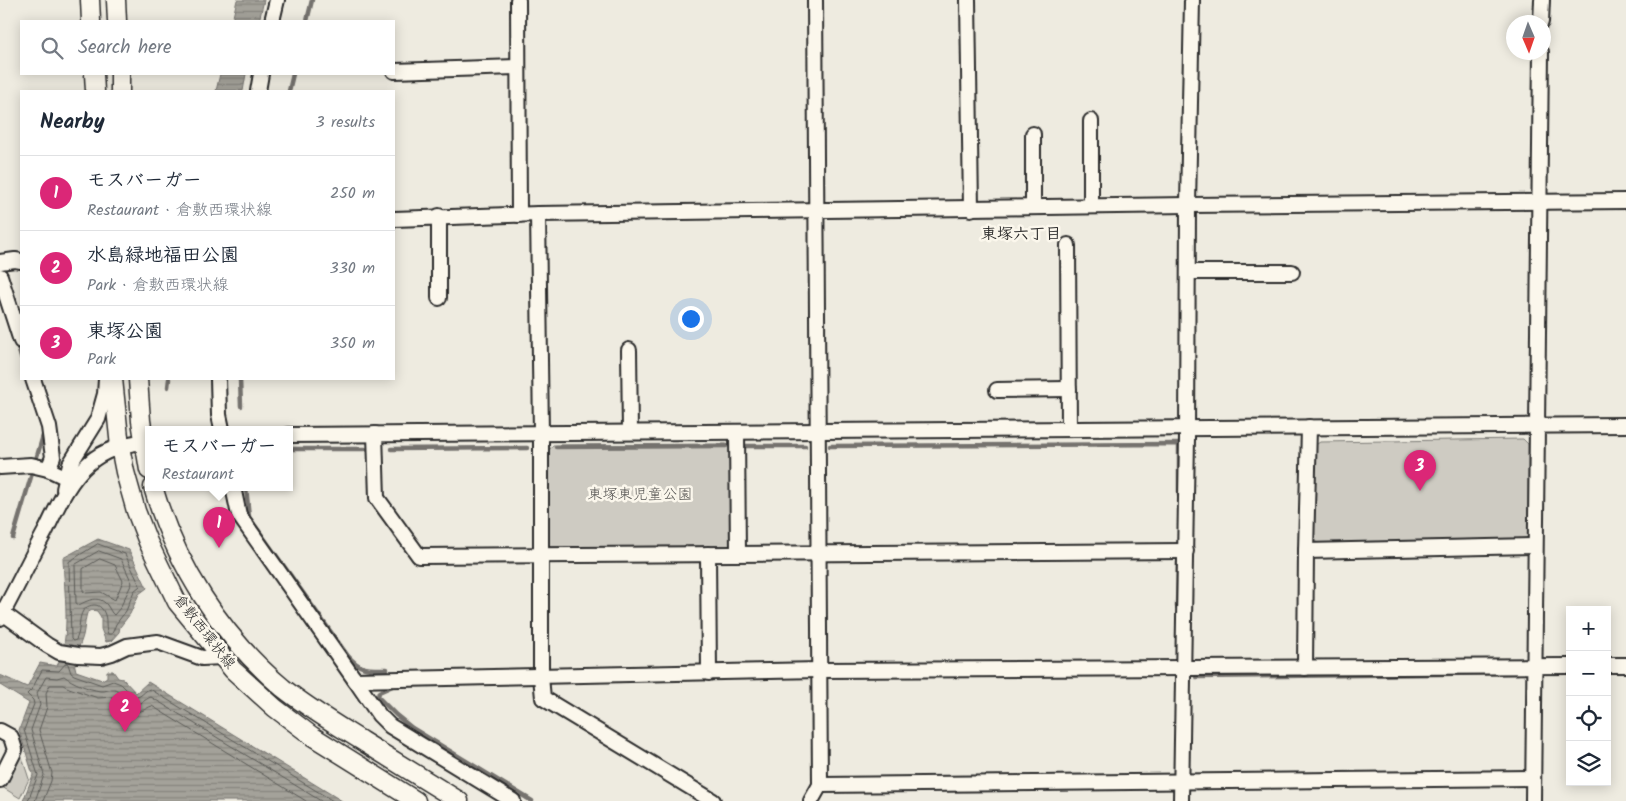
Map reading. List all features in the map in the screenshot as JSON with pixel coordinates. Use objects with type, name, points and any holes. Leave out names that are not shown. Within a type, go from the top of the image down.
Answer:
[{"type":"main road","points":[[90,0],[92,20]]},
{"type":"main road","points":[[116,0],[117,20]]},
{"type":"main road","points":[[94,75],[95,90]]},
{"type":"main road","points":[[120,75],[120,90]]},
{"type":"main road","name":"倉敷西環状線","points":[[113,380],[120,447],[136,511],[148,542],[177,602],[233,670],[275,708],[312,736],[416,801]]},
{"type":"main road","points":[[138,380],[145,433]]},
{"type":"main road","name":"倉敷西環状線","points":[[154,491],[166,524],[186,569],[204,599],[226,629],[252,659],[284,688],[317,713],[459,801]]},
{"type":"street","points":[[272,20],[277,0]]},
{"type":"street","points":[[518,0],[519,215]]},
{"type":"street","points":[[811,801],[820,785],[815,0]]},
{"type":"street","points":[[968,0],[971,209]]},
{"type":"street","points":[[1181,801],[1182,668],[1186,551],[1188,205],[1192,0]]},
{"type":"street","points":[[1541,15],[1542,0]]},
{"type":"street","points":[[1533,801],[1541,60]]},
{"type":"street","points":[[395,71],[518,67]]},
{"type":"street","points":[[258,90],[261,75]]},
{"type":"street","points":[[1091,121],[1091,206]]},
{"type":"street","points":[[1032,134],[1033,207]]},
{"type":"street","points":[[395,219],[538,214],[1626,201]]},
{"type":"street","points":[[538,214],[541,433],[541,677],[543,698],[713,801]]},
{"type":"street","points":[[439,216],[439,298]]},
{"type":"street","points":[[1068,245],[1069,429]]},
{"type":"street","points":[[0,262],[20,261]]},
{"type":"street","points":[[1188,272],[1292,272]]},
{"type":"street","points":[[0,276],[20,338]]},
{"type":"street","points":[[629,350],[630,432]]},
{"type":"street","points":[[33,380],[49,427],[52,457],[40,467]]},
{"type":"street","points":[[62,497],[70,464],[98,418],[105,394],[106,380]]},
{"type":"street","points":[[218,380],[219,414],[221,426]]},
{"type":"street","points":[[997,390],[1069,389]]},
{"type":"street","points":[[293,435],[1626,424]]},
{"type":"street","points":[[1305,668],[1309,427]]},
{"type":"street","points":[[737,432],[738,554]]},
{"type":"street","points":[[375,434],[377,498],[419,556],[1186,551]]},
{"type":"street","points":[[145,441],[120,447],[103,454],[90,462],[82,470],[62,497],[1,614],[59,652],[101,656],[127,646],[158,642],[202,658],[222,657]]},
{"type":"street","points":[[0,467],[40,467],[67,478]]},
{"type":"street","points":[[234,491],[239,515],[379,715],[390,726],[513,801]]},
{"type":"street","points":[[1306,551],[1535,546]]},
{"type":"street","points":[[708,554],[709,673]]},
{"type":"street","points":[[1611,665],[1626,665]]},
{"type":"street","points":[[355,680],[819,670],[1566,666]]},
{"type":"street","points":[[0,730],[12,737],[15,750],[0,780]]},
{"type":"street","points":[[820,785],[1533,778]]},
{"type":"green space","points":[[1523,439],[1528,444],[1528,536],[1523,541],[1318,544],[1312,537],[1314,446],[1320,442]]},
{"type":"green space","name":"東塚東児童公園","points":[[727,444],[732,451],[734,541],[729,546],[551,547],[547,541],[547,453],[553,445]]},
{"type":"green space","points":[[20,751],[29,779],[20,798],[2,787]]},
{"type":"water","points":[[237,0],[264,0],[259,20],[232,20]]},
{"type":"water","points":[[220,75],[246,75],[243,90],[216,90]]},
{"type":"water","points":[[98,539],[129,550],[147,588],[139,594],[130,614],[111,641],[106,642],[101,629],[101,617],[97,611],[92,610],[87,613],[83,635],[76,655],[76,671],[102,680],[107,677],[107,671],[113,671],[118,678],[123,679],[136,693],[148,682],[342,801],[23,801],[33,775],[19,730],[29,703],[0,685],[0,675],[27,687],[40,663],[57,666],[62,654],[66,628],[63,558]]},
{"type":"waterway","points":[[307,20],[312,0]]},
{"type":"waterway","points":[[289,90],[293,75]]},
{"type":"waterway","points":[[16,341],[20,354]]},
{"type":"waterway","points":[[168,387],[169,380]]},
{"type":"waterway","points":[[240,380],[241,406]]},
{"type":"waterway","points":[[13,538],[45,429]]},
{"type":"waterway","points":[[830,446],[1179,444],[1179,496]]},
{"type":"waterway","points":[[556,447],[726,446]]},
{"type":"waterway","points":[[745,446],[805,446]]},
{"type":"waterway","points":[[391,449],[527,448]]},
{"type":"waterway","points":[[293,449],[365,449]]},
{"type":"waterway","points":[[246,491],[249,517],[348,656],[361,667],[387,669]]},
{"type":"waterway","points":[[1177,607],[1178,562]]},
{"type":"waterway","points":[[1196,677],[1518,673]]},
{"type":"waterway","points":[[397,684],[379,692],[378,697],[396,715],[412,728],[532,801]]},
{"type":"place","name":"東塚公園","points":[[1420,491]]},
{"type":"place","name":"モスバーガー","points":[[219,548]]},
{"type":"place","name":"水島緑地福田公園","points":[[125,732]]},
{"type":"district","name":"東塚六丁目","points":[[1021,234]]}]
